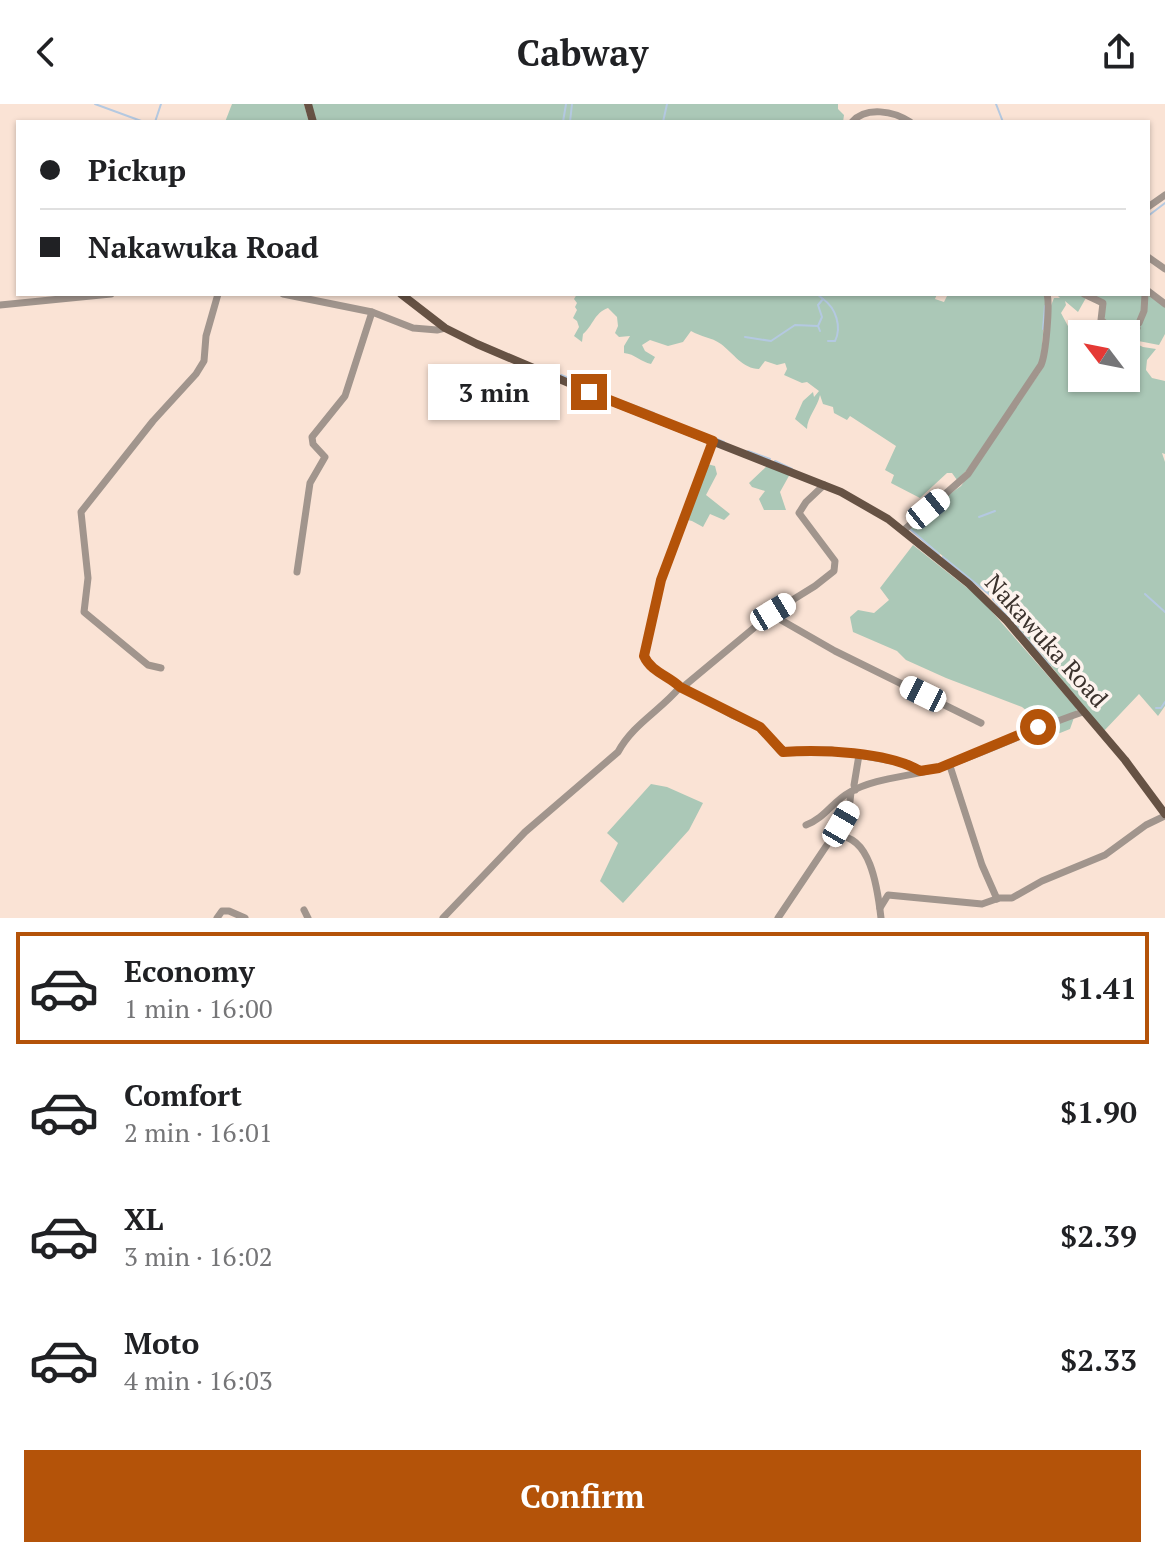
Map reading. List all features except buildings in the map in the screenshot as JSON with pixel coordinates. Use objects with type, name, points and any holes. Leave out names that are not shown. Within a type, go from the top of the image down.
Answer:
[{"type":"main road","name":"Nakawuka Road","points":[[404,296],[445,328],[611,401],[856,499],[904,530],[969,584],[1007,621],[1131,768],[1165,815]]},
{"type":"street","points":[[854,120],[866,113],[878,112],[891,113],[906,120]]},
{"type":"street","points":[[0,305],[91,296]]},
{"type":"street","points":[[161,668],[148,665],[84,612],[88,578],[81,512],[153,421],[196,374],[204,361],[206,336],[217,296]]},
{"type":"street","points":[[292,296],[372,312],[413,328],[445,328]]},
{"type":"street","points":[[324,303],[326,296]]},
{"type":"street","points":[[904,530],[964,479],[1039,368],[1045,352],[1050,302],[1047,296]]},
{"type":"street","points":[[1088,296],[1103,303],[1101,320]]},
{"type":"street","points":[[1140,321],[1146,296]]},
{"type":"street","points":[[297,572],[310,483],[325,457],[314,445],[312,437],[343,399],[372,312]]},
{"type":"street","points":[[713,441],[661,580],[644,656],[649,665],[732,715],[760,727],[780,751],[831,750],[909,764],[920,771]]},
{"type":"street","points":[[443,918],[525,832],[618,752],[627,735],[773,612],[815,586],[835,569],[835,561],[799,513],[824,485]]},
{"type":"street","points":[[773,612],[781,620],[835,651],[981,723]]},
{"type":"street","points":[[806,825],[820,820],[853,791],[949,763],[1083,712]]},
{"type":"street","points":[[778,918],[849,810],[859,755]]},
{"type":"street","points":[[949,763],[982,865],[997,899]]},
{"type":"street","points":[[880,908],[888,895],[982,904],[1012,898],[1042,881],[1102,856],[1165,815]]},
{"type":"street","points":[[839,826],[843,835],[857,843],[866,857],[875,877],[881,918]]},
{"type":"street","points":[[832,837],[843,835]]},
{"type":"street","points":[[217,918],[222,911],[245,918]]},
{"type":"green space","points":[[232,104],[304,104],[308,120],[226,120]]},
{"type":"green space","points":[[311,104],[838,104],[844,115],[843,120],[315,120]]},
{"type":"green space","points":[[576,296],[936,296],[935,299],[944,302],[947,296],[1050,296],[1040,362],[967,470],[957,480],[952,473],[947,473],[920,498],[891,483],[894,475],[885,470],[896,446],[850,416],[847,420],[834,413],[833,407],[823,404],[820,395],[807,429],[795,419],[803,401],[813,392],[814,397],[819,391],[807,382],[802,383],[784,375],[787,369],[785,363],[777,365],[765,361],[759,369],[753,368],[717,342],[691,331],[683,342],[668,346],[650,340],[642,345],[655,357],[651,364],[647,363],[624,353],[630,336],[619,337],[615,333],[617,317],[608,308],[583,334],[582,342],[574,336],[579,327],[573,318],[577,310]]},
{"type":"green space","points":[[1087,296],[1078,312],[1065,301],[1061,313],[1068,326],[1068,392],[1140,392],[1140,346],[1156,349],[1147,360],[1146,370],[1152,378],[1165,381],[1165,454],[1162,453],[1165,462],[1165,706],[1158,716],[1139,694],[1103,732],[990,595],[910,529],[961,486],[1041,371],[1054,298]]},
{"type":"green space","points":[[1088,296],[1144,296],[1139,320],[1105,320],[1104,309]]},
{"type":"green space","points":[[1146,296],[1165,306],[1165,334],[1159,345],[1140,341],[1140,320],[1136,320]]},
{"type":"green space","points":[[707,464],[715,466],[717,474],[706,495],[730,514],[724,520],[710,514],[703,527],[683,519]]},
{"type":"green space","points":[[769,464],[790,474],[780,492],[786,510],[764,510],[759,499],[765,491],[749,483]]},
{"type":"green space","points":[[913,545],[980,598],[1077,709],[1070,729],[1060,733],[1022,707],[946,678],[906,660],[897,651],[853,632],[850,617],[858,610],[874,613],[889,600],[880,588]]},
{"type":"green space","points":[[651,784],[667,787],[703,803],[689,830],[623,903],[600,881],[618,843],[607,833]]},
{"type":"waterway","points":[[95,104],[139,120]]},
{"type":"waterway","points":[[156,120],[161,104]]},
{"type":"waterway","points":[[563,120],[566,104]]},
{"type":"waterway","points":[[570,120],[572,104]]},
{"type":"waterway","points":[[663,120],[667,104]]},
{"type":"waterway","points":[[996,104],[1002,120]]},
{"type":"waterway","points":[[1150,214],[1165,203]]},
{"type":"waterway","points":[[819,296],[823,299],[818,305],[822,317],[818,326],[820,331]]},
{"type":"waterway","points":[[823,299],[831,307],[838,324],[835,341],[828,341]]},
{"type":"waterway","points":[[1043,329],[1045,306]]},
{"type":"waterway","points":[[745,337],[771,341],[795,325],[818,326]]},
{"type":"waterway","points":[[561,375],[574,380]]},
{"type":"waterway","points":[[580,383],[594,389]]},
{"type":"waterway","points":[[611,397],[654,413]]},
{"type":"waterway","points":[[700,432],[724,442]]},
{"type":"waterway","points":[[748,451],[770,459]]},
{"type":"waterway","points":[[775,461],[792,469]]},
{"type":"waterway","points":[[979,517],[995,511]]},
{"type":"waterway","points":[[910,529],[939,554]]},
{"type":"waterway","points":[[943,557],[990,595]]},
{"type":"waterway","points":[[1145,594],[1165,612]]},
{"type":"waterway","points":[[993,599],[1050,666]]},
{"type":"waterway","points":[[1156,708],[1161,708],[1165,702]]},
{"type":"route","points":[[589,392],[713,441],[661,580],[644,656],[649,665],[673,679],[680,687],[760,727],[783,752],[831,750],[909,764],[920,771],[939,768],[1038,727]]}]
